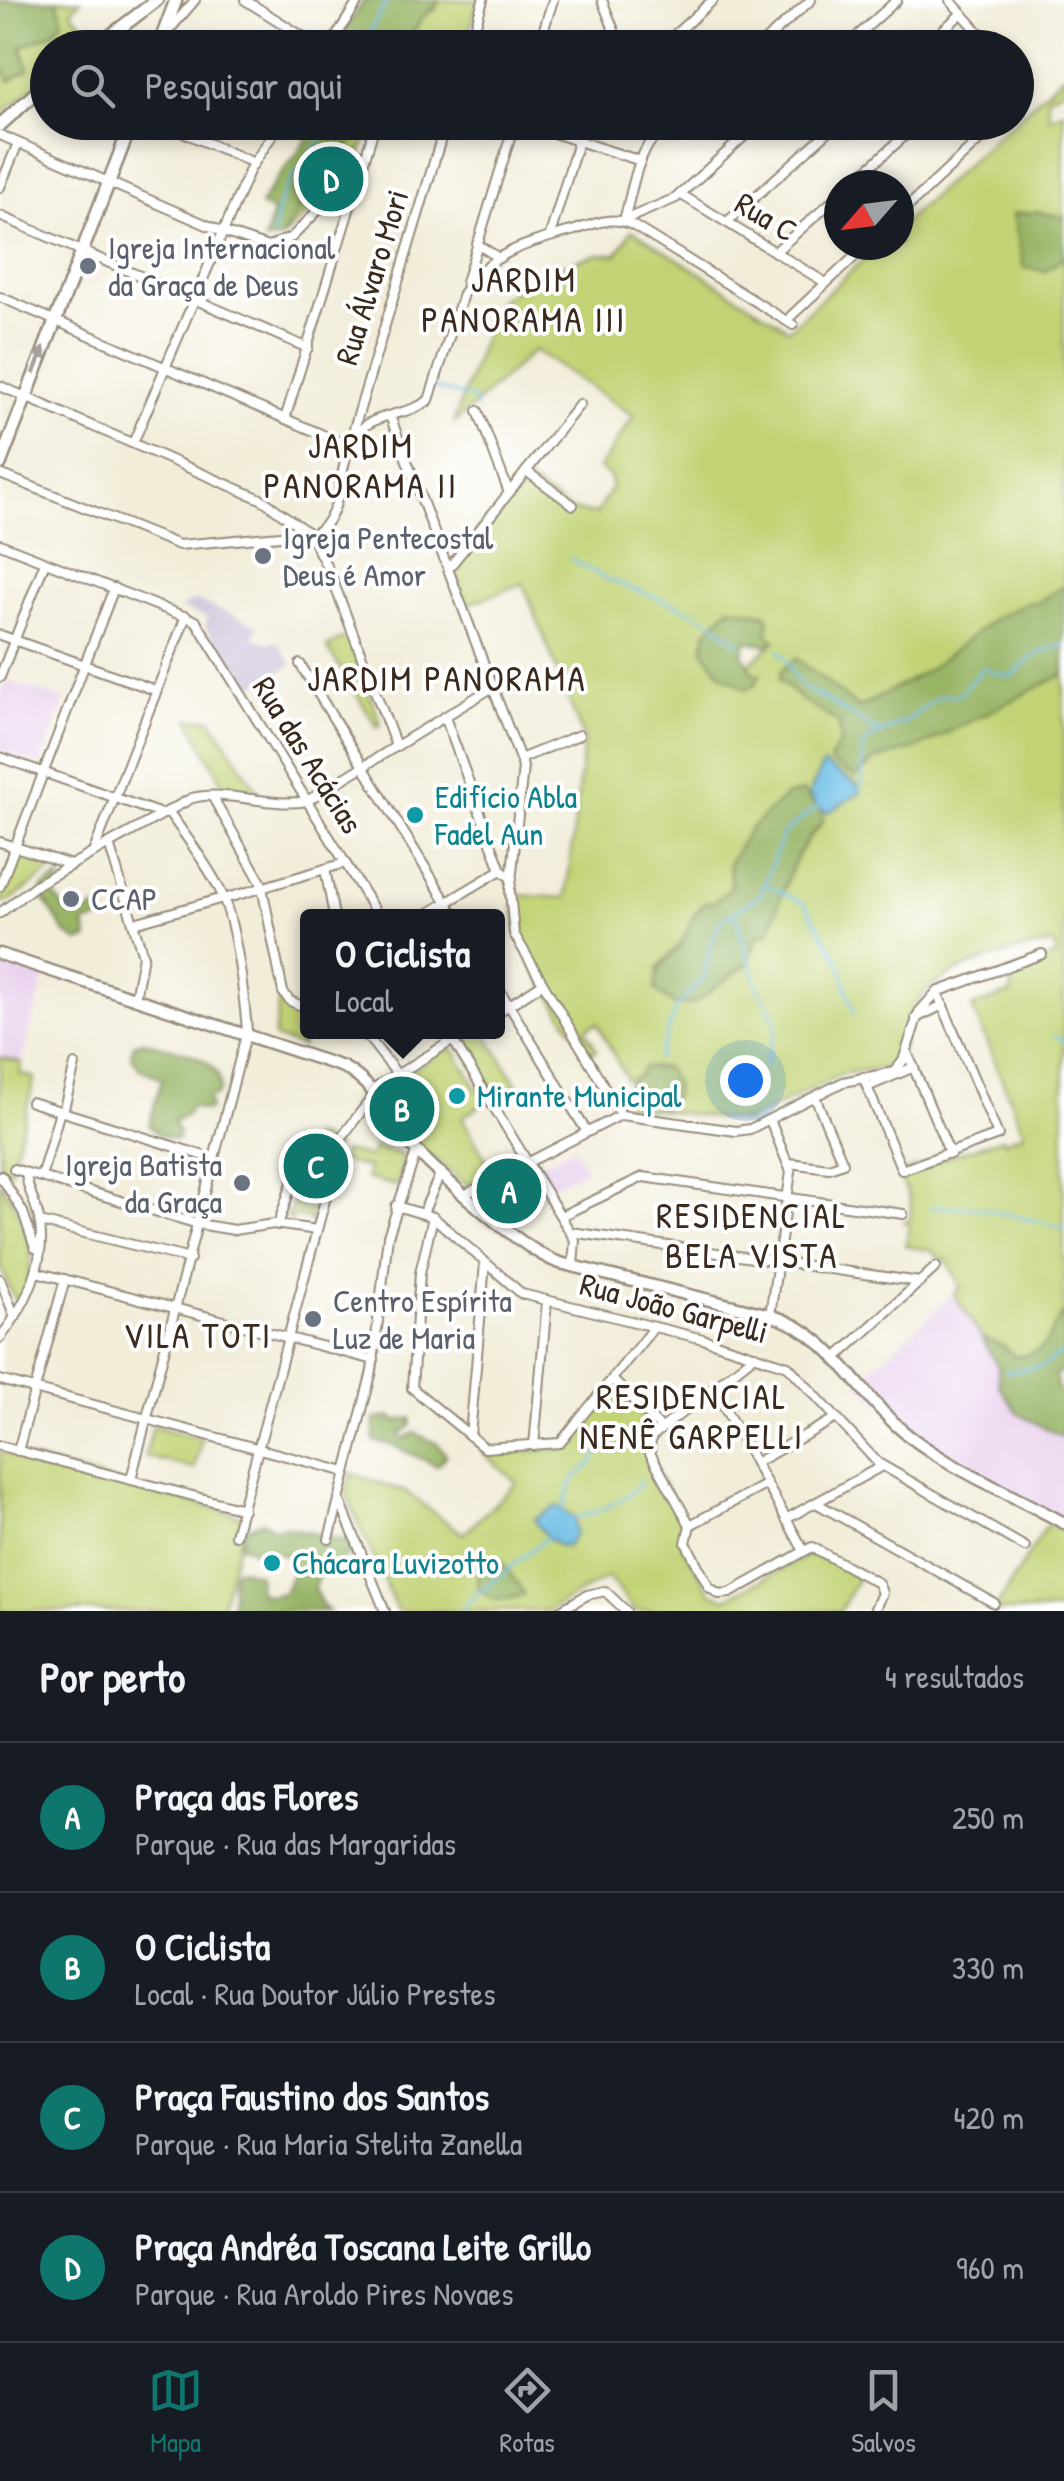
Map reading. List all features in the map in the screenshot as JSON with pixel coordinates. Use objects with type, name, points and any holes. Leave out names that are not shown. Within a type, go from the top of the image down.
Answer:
[{"type":"main road","points":[[118,30],[155,2]]},
{"type":"main road","points":[[0,125],[30,98]]},
{"type":"main road","points":[[0,464],[126,140]]},
{"type":"street","points":[[155,2],[177,8],[195,0]]},
{"type":"street","points":[[245,0],[292,30]]},
{"type":"street","points":[[341,30],[360,0]]},
{"type":"street","points":[[475,30],[484,0]]},
{"type":"street","points":[[544,30],[553,0]]},
{"type":"street","points":[[613,28],[604,5],[616,0]]},
{"type":"street","points":[[680,30],[714,0]]},
{"type":"street","points":[[777,30],[811,0]]},
{"type":"street","points":[[864,30],[897,0]]},
{"type":"street","points":[[950,0],[977,30]]},
{"type":"street","points":[[943,30],[962,13]]},
{"type":"street","points":[[0,135],[258,246],[276,246],[292,237],[362,165]]},
{"type":"street","points":[[201,140],[254,163]]},
{"type":"street","points":[[133,444],[254,163],[269,140]]},
{"type":"street","points":[[286,420],[370,140]]},
{"type":"street","name":"Rua Álvaro Mori","points":[[310,534],[330,519],[359,406],[440,140]]},
{"type":"street","points":[[0,297],[350,446],[360,429],[429,400],[511,140]]},
{"type":"street","points":[[575,140],[641,161]]},
{"type":"street","points":[[624,220],[649,140]]},
{"type":"street","points":[[464,292],[475,277],[524,244],[596,222],[624,220],[680,194],[740,140]]},
{"type":"street","points":[[727,222],[819,140]]},
{"type":"street","points":[[867,170],[900,140]]},
{"type":"street","points":[[914,201],[979,140]]},
{"type":"street","points":[[550,236],[578,141]]},
{"type":"street","points":[[0,187],[18,143]]},
{"type":"street","name":"Rua C","points":[[680,194],[826,283]]},
{"type":"street","points":[[329,199],[349,208]]},
{"type":"street","points":[[775,252],[824,208]]},
{"type":"street","points":[[0,216],[308,348]]},
{"type":"street","points":[[624,220],[792,320],[851,260]]},
{"type":"street","points":[[477,244],[500,258]]},
{"type":"street","points":[[0,386],[263,500],[310,534],[340,598],[396,746]]},
{"type":"street","points":[[448,568],[580,404]]},
{"type":"street","points":[[359,406],[376,420]]},
{"type":"street","points":[[478,411],[509,492]]},
{"type":"street","points":[[390,416],[524,772],[512,879],[513,929],[621,1115]]},
{"type":"street","points":[[526,471],[574,505]]},
{"type":"street","points":[[0,474],[178,545],[310,534]]},
{"type":"street","points":[[0,544],[191,619],[155,690],[93,853]]},
{"type":"street","points":[[0,678],[45,562]]},
{"type":"street","points":[[0,886],[114,588]]},
{"type":"street","name":"Rua das Acácias","points":[[191,619],[374,909]]},
{"type":"street","points":[[0,635],[155,690]]},
{"type":"street","points":[[300,664],[450,909]]},
{"type":"street","points":[[0,913],[4,905],[37,884],[192,798],[212,796],[279,804],[307,800],[493,687]]},
{"type":"street","points":[[445,717],[501,870],[512,879]]},
{"type":"street","points":[[520,759],[579,735]]},
{"type":"street","points":[[0,757],[165,812],[203,860],[223,898],[241,986],[246,1035],[131,1479]]},
{"type":"street","points":[[212,796],[262,888],[280,986],[290,1001],[300,1005]]},
{"type":"street","points":[[0,842],[70,865]]},
{"type":"street","points":[[110,844],[144,960],[135,998]]},
{"type":"street","points":[[134,923],[345,863]]},
{"type":"street","points":[[325,869],[333,909]]},
{"type":"street","points":[[436,909],[501,870]]},
{"type":"street","points":[[0,954],[336,1064],[375,1091],[417,1150],[527,1247],[550,1260],[770,1315],[803,1329],[836,1358],[894,1422],[922,1444],[1064,1523]]},
{"type":"street","points":[[466,1194],[621,1115],[740,1131],[770,1120],[842,1082],[894,1072],[904,1061],[916,1018],[938,992],[1042,954]]},
{"type":"street","points":[[505,1008],[542,984]]},
{"type":"street","points":[[862,1077],[902,1170],[998,1136],[938,992]]},
{"type":"street","points":[[505,999],[587,1132]]},
{"type":"street","points":[[916,1018],[943,1005]]},
{"type":"street","points":[[370,1039],[397,1074]]},
{"type":"street","points":[[236,1535],[341,1141],[375,1091],[446,1039]]},
{"type":"street","points":[[452,1039],[576,1243]]},
{"type":"street","points":[[906,1049],[950,1154]]},
{"type":"street","points":[[41,1177],[75,1065]]},
{"type":"street","points":[[867,1087],[914,1067]]},
{"type":"street","points":[[790,1166],[829,1168],[843,1163],[816,1096]]},
{"type":"street","points":[[32,1102],[214,1160]]},
{"type":"street","points":[[770,1120],[790,1166],[770,1315]]},
{"type":"street","points":[[298,1122],[310,1132],[341,1141]]},
{"type":"street","points":[[278,1224],[310,1132]]},
{"type":"street","points":[[329,1538],[374,1360],[383,1264],[396,1206],[417,1150]]},
{"type":"street","points":[[19,1170],[198,1224],[234,1230],[278,1224],[317,1230]]},
{"type":"street","points":[[5,1180],[19,1170]]},
{"type":"street","points":[[0,1338],[36,1272],[40,1222],[19,1170]]},
{"type":"street","points":[[422,1213],[441,1172]]},
{"type":"street","points":[[561,1216],[640,1177],[903,1214]]},
{"type":"street","points":[[5,1180],[28,1190]]},
{"type":"street","points":[[5,1180],[27,1220],[37,1258]]},
{"type":"street","name":"Rua João Garpelli","points":[[396,1206],[433,1217],[516,1290],[788,1366],[882,1466],[1025,1547]]},
{"type":"street","points":[[433,1217],[420,1266],[412,1388],[488,1449],[554,1446],[564,1440],[654,1326]]},
{"type":"street","points":[[40,1222],[190,1259]]},
{"type":"street","points":[[571,1232],[920,1282]]},
{"type":"street","points":[[572,1266],[576,1243],[584,1234]]},
{"type":"street","points":[[470,1436],[485,1263]]},
{"type":"street","points":[[836,1358],[936,1267]]},
{"type":"street","points":[[36,1272],[374,1360]]},
{"type":"street","points":[[0,1279],[12,1322]]},
{"type":"street","points":[[18,1451],[65,1279]]},
{"type":"street","points":[[534,1446],[547,1300]]},
{"type":"street","points":[[0,1330],[12,1322]]},
{"type":"street","points":[[755,1355],[652,1437],[650,1453],[690,1525],[686,1543],[709,1586],[719,1594],[730,1593],[816,1548],[874,1579],[882,1593],[874,1611]]},
{"type":"street","points":[[0,1380],[346,1472]]},
{"type":"street","points":[[612,1380],[660,1428]]},
{"type":"street","points":[[714,1389],[804,1551]]},
{"type":"street","points":[[755,1463],[836,1418]]},
{"type":"street","points":[[0,1446],[242,1509]]},
{"type":"street","points":[[786,1519],[882,1466]]},
{"type":"street","points":[[690,1525],[767,1484]]},
{"type":"street","points":[[339,1499],[386,1611]]},
{"type":"street","points":[[816,1503],[994,1603]]},
{"type":"street","points":[[560,1611],[586,1595],[605,1591],[626,1611]]},
{"type":"shaded area","points":[[195,600],[258,625],[253,637],[278,642],[292,665],[246,690],[205,626],[208,618],[180,608]]},
{"type":"shaded area","points":[[6,680],[65,700],[40,765],[0,751],[0,695]]},
{"type":"shaded area","points":[[5,961],[45,974],[22,1063],[0,1057],[0,977]]},
{"type":"shaded area","points":[[574,1147],[587,1169],[550,1187],[537,1166]]},
{"type":"shaded area","points":[[954,1294],[988,1347],[998,1368],[999,1386],[1019,1414],[1061,1435],[1064,1430],[1064,1530],[1048,1523],[1051,1517],[929,1449],[857,1382]]},
{"type":"green space","points":[[0,0],[81,0],[71,11],[88,30],[30,30],[30,90],[0,116]]},
{"type":"green space","points":[[0,0],[57,0],[63,20],[56,30],[30,30],[30,43],[21,47],[29,69],[10,81],[0,63]]},
{"type":"green space","points":[[364,0],[439,3],[425,14],[415,30],[345,30]]},
{"type":"green space","points":[[438,0],[479,0],[469,30],[415,30],[425,14],[435,10]]},
{"type":"green space","points":[[1064,74],[1064,89],[1047,97],[1050,118],[1064,111],[1064,217],[1037,212],[1045,271],[1064,257],[1064,586],[1038,602],[995,618],[927,671],[858,708],[846,698],[779,680],[802,700],[840,723],[840,744],[831,758],[860,774],[875,760],[917,748],[1064,674],[1064,1313],[1043,1347],[1028,1355],[1015,1357],[1005,1347],[982,1338],[954,1294],[961,1288],[946,1258],[941,1261],[933,1251],[906,1246],[909,1224],[904,1222],[910,1219],[911,1207],[898,1174],[1024,1133],[972,1007],[1012,993],[1010,972],[1057,956],[1053,943],[975,964],[938,982],[913,1008],[900,1054],[892,1067],[844,1073],[745,1122],[622,1105],[614,1095],[630,1086],[597,1023],[585,1029],[597,1050],[588,1055],[529,957],[516,916],[515,895],[566,898],[584,739],[523,583],[466,605],[454,571],[525,479],[570,510],[596,514],[612,487],[609,476],[599,468],[634,416],[534,350],[455,423],[491,316],[501,299],[546,270],[598,254],[617,254],[632,230],[789,329],[863,260],[914,260],[914,213],[993,140],[1034,140],[1034,102]],"holes":[[[730,607],[766,614],[767,632],[775,641],[732,680],[726,676],[718,665],[708,630]],[[823,822],[804,846],[770,930],[756,938],[748,963],[692,1004],[657,969],[731,888],[729,863]]]},
{"type":"green space","points":[[306,140],[354,140],[322,174],[281,238],[264,241],[273,212],[260,206]]},
{"type":"green space","points":[[355,140],[365,140],[357,165],[279,241],[322,174]]},
{"type":"green space","points":[[1037,212],[1064,217],[1064,257],[1045,271],[1024,268],[1013,214]]},
{"type":"green space","points":[[1064,586],[1064,674],[917,748],[875,760],[855,777],[832,764],[830,758],[840,744],[839,723],[779,680],[781,671],[796,658],[859,708],[927,671],[995,618],[1026,603],[1038,602]]},
{"type":"green space","points":[[730,607],[766,614],[770,624],[767,632],[775,642],[769,645],[746,641],[743,654],[754,674],[760,675],[755,685],[747,689],[722,675],[703,650],[707,630]]},
{"type":"green space","points":[[348,636],[381,724],[377,727],[327,647]]},
{"type":"green space","points":[[189,719],[211,719],[261,796],[227,791]]},
{"type":"green space","points":[[803,792],[822,811],[823,822],[796,859],[770,931],[756,938],[748,963],[693,1004],[675,1005],[655,990],[661,967],[681,943],[700,908],[731,888],[729,863],[749,830],[786,796]]},
{"type":"green space","points":[[20,852],[57,867],[8,902],[2,902],[0,895],[15,854]]},
{"type":"green space","points":[[62,876],[54,895],[70,915],[101,907],[103,918],[85,924],[88,939],[78,942],[66,934],[41,895],[43,888]]},
{"type":"green space","points":[[279,999],[300,1013],[302,1047],[274,1038]]},
{"type":"green space","points":[[462,1039],[489,1039],[518,1085],[494,1099],[461,1044]]},
{"type":"green space","points":[[142,1041],[194,1055],[215,1070],[219,1080],[219,1093],[208,1099],[210,1108],[205,1111],[192,1106],[185,1116],[173,1121],[179,1133],[177,1140],[159,1135],[149,1125],[162,1078],[140,1069],[131,1055],[134,1044]]},
{"type":"green space","points":[[447,1048],[454,1050],[486,1102],[462,1117],[491,1168],[519,1154],[521,1158],[471,1185],[417,1145],[381,1091]]},
{"type":"green space","points":[[0,1057],[22,1063],[20,1074],[35,1078],[10,1171],[5,1173],[0,1172]]},
{"type":"green space","points":[[644,1067],[666,1068],[673,1082],[674,1093],[663,1107],[642,1108],[623,1094]]},
{"type":"green space","points":[[313,1136],[336,1146],[325,1185],[319,1188],[311,1217],[313,1224],[291,1216],[292,1221],[289,1220],[284,1214],[291,1211],[297,1191],[292,1192]]},
{"type":"green space","points":[[374,1147],[404,1156],[396,1186],[366,1178],[368,1168],[341,1161],[343,1151],[371,1157]]},
{"type":"green space","points":[[522,1172],[537,1190],[497,1211],[481,1196],[481,1192]]},
{"type":"green space","points":[[0,1182],[29,1241],[30,1272],[16,1303],[0,1266]]},
{"type":"green space","points":[[1064,1313],[1064,1371],[1055,1375],[1059,1392],[1064,1395],[1061,1436],[1019,1414],[999,1386],[998,1367],[982,1338],[1005,1347],[1015,1357],[1028,1355],[1043,1347]]},
{"type":"green space","points":[[610,1391],[622,1394],[651,1424],[647,1455],[682,1519],[682,1545],[711,1593],[727,1598],[813,1553],[858,1578],[840,1611],[634,1611],[608,1577],[548,1611],[397,1611],[349,1501],[346,1491],[351,1473],[406,1492],[463,1534],[517,1483],[483,1453],[564,1449]]},
{"type":"green space","points":[[391,1417],[396,1421],[411,1418],[412,1425],[399,1435],[402,1439],[415,1433],[438,1444],[446,1455],[437,1466],[374,1441],[375,1419]]},
{"type":"green space","points":[[153,1426],[202,1439],[194,1469],[145,1456]]},
{"type":"green space","points":[[0,1451],[246,1517],[220,1611],[0,1611]]},
{"type":"green space","points":[[263,1521],[274,1529],[286,1527],[350,1542],[353,1552],[324,1570],[316,1581],[314,1589],[329,1611],[231,1611],[234,1571],[239,1568],[258,1574],[259,1592],[270,1596],[284,1593],[292,1574],[289,1556],[264,1548],[261,1554],[241,1545],[244,1529]]},
{"type":"green space","points":[[1048,1523],[1064,1530],[1064,1611],[994,1611]]},
{"type":"green space","points":[[501,1560],[524,1594],[499,1600],[488,1597],[477,1587],[478,1570],[486,1561]]},
{"type":"water","points":[[823,764],[856,784],[861,792],[827,813],[809,795]]},
{"type":"water","points":[[557,1506],[574,1517],[576,1532],[567,1547],[552,1541],[534,1519]]},
{"type":"waterway","points":[[370,30],[388,0]]},
{"type":"waterway","points":[[273,236],[285,189],[321,140]]},
{"type":"waterway","points":[[434,388],[474,399],[477,409]]},
{"type":"waterway","points":[[571,558],[604,577],[709,620],[741,644]]},
{"type":"waterway","points":[[858,790],[862,785],[863,747],[870,738],[909,720],[943,695],[958,696],[983,668],[1011,675],[1036,655],[1064,645]]},
{"type":"waterway","points":[[778,651],[799,684],[879,732]]},
{"type":"waterway","points":[[658,1059],[676,1008],[705,976],[711,942],[720,921],[760,895],[783,834],[818,806]]},
{"type":"waterway","points":[[767,885],[805,904],[839,960],[854,1013]]},
{"type":"waterway","points":[[734,912],[759,990],[775,1017],[775,1034],[765,1065]]},
{"type":"waterway","points":[[1055,1036],[1064,1041]]},
{"type":"waterway","points":[[931,1207],[977,1207],[1064,1228]]},
{"type":"waterway","points":[[1007,1372],[1043,1366],[1064,1351]]},
{"type":"waterway","points":[[563,1509],[572,1481],[594,1461],[603,1443]]},
{"type":"waterway","points":[[574,1518],[611,1505],[641,1481]]},
{"type":"waterway","points":[[462,1611],[470,1600],[548,1537]]},
{"type":"place","name":"Praça Andréa Toscana Leite Grillo","points":[[331,179]]},
{"type":"place","name":"Igreja Internacional da Graça de Deus","points":[[88,266]]},
{"type":"place","name":"Igreja Pentecostal Deus é Amor","points":[[263,556]]},
{"type":"place","name":"Edifício Abla Fadel Aun","points":[[415,815]]},
{"type":"place","name":"CCAP","points":[[71,899]]},
{"type":"place","name":"Mirante Municipal","points":[[457,1096]]},
{"type":"place","name":"O Ciclista","points":[[402,1109]]},
{"type":"place","name":"Praça Faustino dos Santos","points":[[316,1166]]},
{"type":"place","name":"Igreja Batista da Graça","points":[[242,1183]]},
{"type":"place","name":"Praça das Flores","points":[[509,1191]]},
{"type":"place","name":"Centro Espírita Luz de Maria","points":[[313,1319]]},
{"type":"place","name":"Chácara Luvizotto","points":[[272,1563]]},
{"type":"district","name":"JARDIM PANORAMA III","points":[[524,300]]},
{"type":"district","name":"JARDIM PANORAMA II","points":[[361,466]]},
{"type":"district","name":"JARDIM PANORAMA","points":[[447,679]]},
{"type":"district","name":"RESIDENCIAL BELA VISTA","points":[[752,1236]]},
{"type":"district","name":"VILA TOTI","points":[[198,1336]]},
{"type":"district","name":"RESIDENCIAL NENÊ GARPELLI","points":[[692,1417]]}]
